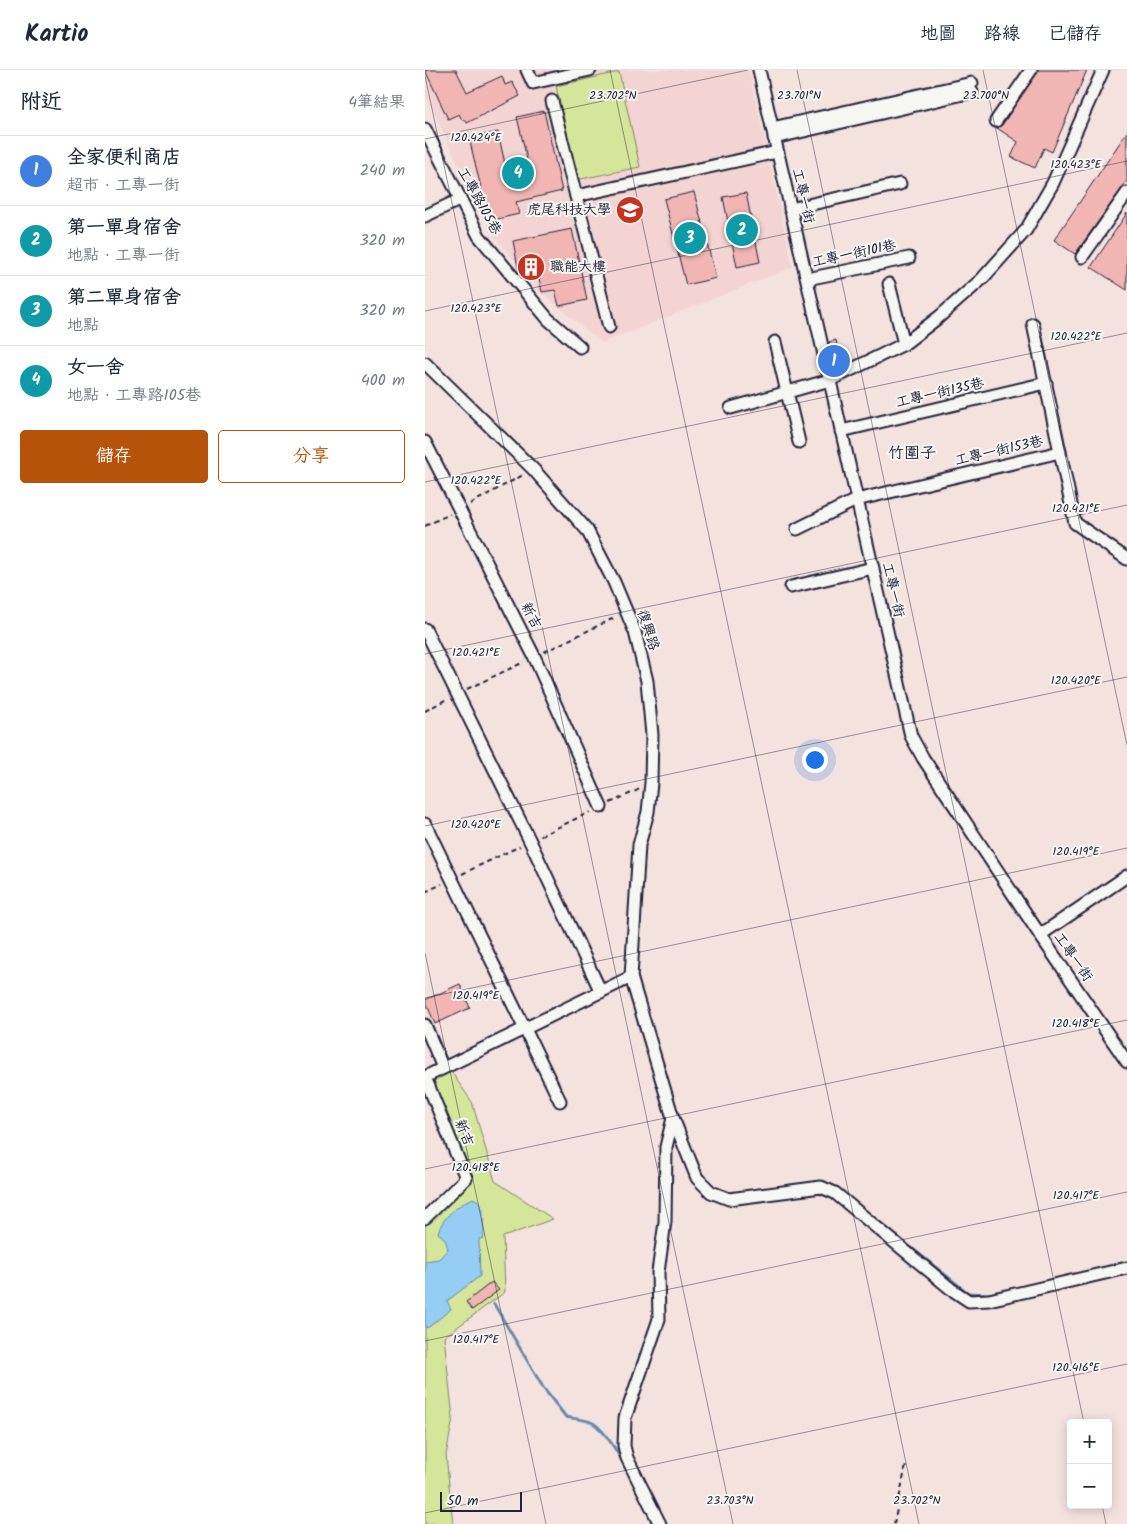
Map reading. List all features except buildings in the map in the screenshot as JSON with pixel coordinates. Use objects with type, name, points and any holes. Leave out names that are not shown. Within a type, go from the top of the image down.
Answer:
[{"type":"street","points":[[527,70],[533,83],[590,70]]},
{"type":"street","name":"工專一街","points":[[759,70],[911,736],[923,758],[1040,935],[1127,1062]]},
{"type":"street","points":[[996,121],[1031,70]]},
{"type":"street","points":[[731,408],[830,380],[904,344],[939,317],[982,279],[1025,230],[1053,183],[1103,70]]},
{"type":"street","points":[[773,133],[972,87]]},
{"type":"street","points":[[553,101],[609,327]]},
{"type":"street","name":"工專路105巷","points":[[425,129],[459,200],[479,236],[549,319],[580,347]]},
{"type":"street","points":[[576,196],[777,152]]},
{"type":"street","points":[[791,209],[900,184]]},
{"type":"street","points":[[1082,257],[1127,192]]},
{"type":"street","points":[[425,216],[459,200]]},
{"type":"street","name":"工專一街101巷","points":[[807,279],[909,258]]},
{"type":"street","points":[[889,284],[904,344]]},
{"type":"street","points":[[1033,324],[1075,523],[1127,559]]},
{"type":"street","points":[[775,342],[799,442]]},
{"type":"street","name":"復興路","points":[[425,363],[534,470],[587,530],[614,582],[635,632],[647,681],[652,735],[648,812],[639,845],[631,977]]},
{"type":"street","name":"工專一街135巷","points":[[841,431],[1046,383]]},
{"type":"street","name":"新吉","points":[[425,442],[534,656],[601,807]]},
{"type":"street","name":"工專一街153巷","points":[[797,529],[856,500],[1061,452]]},
{"type":"street","points":[[791,587],[873,568]]},
{"type":"street","points":[[425,629],[530,841],[601,992]]},
{"type":"street","points":[[425,824],[560,1101]]},
{"type":"street","points":[[1040,935],[1127,876]]},
{"type":"street","points":[[631,977],[673,1118],[697,1178],[711,1192],[729,1198],[821,1187],[835,1193],[951,1289],[969,1301],[989,1300],[1127,1268]]},
{"type":"street","name":"新吉","points":[[426,1215],[466,1178],[425,1077],[631,977]]},
{"type":"street","points":[[425,1025],[443,1068]]},
{"type":"street","points":[[659,1524],[627,1458],[623,1446],[623,1429],[625,1418],[659,1319],[658,1272],[665,1222],[666,1147],[673,1118]]},
{"type":"path","points":[[425,526],[534,470]]},
{"type":"path","points":[[893,1524],[906,1465]]},
{"type":"shaded area","name":"虎尾科技大學","points":[[425,70],[749,70],[793,267],[602,343],[537,289],[490,230],[425,94]]},
{"type":"green space","points":[[619,72],[640,167],[576,180],[556,86]]},
{"type":"green space","points":[[450,1070],[472,1102],[495,1181],[553,1219],[503,1237],[505,1292],[444,1337],[453,1418],[446,1455],[453,1524],[425,1524],[425,1225],[439,1208],[473,1179],[432,1083],[432,1080]]},
{"type":"water","points":[[473,1198],[480,1202],[483,1211],[484,1238],[479,1239],[480,1276],[447,1301],[451,1309],[429,1327],[425,1328],[425,1261],[439,1259],[448,1249],[445,1239],[438,1233],[440,1227],[451,1212]]},
{"type":"waterway","points":[[869,1214],[968,1293],[991,1294],[1007,1290]]},
{"type":"waterway","points":[[494,1304],[544,1389],[566,1417],[593,1423],[610,1441],[627,1469],[653,1524]]},
{"type":"place","name":"女一舍","points":[[518,173]]},
{"type":"place","name":"虎尾科技大學","points":[[630,210]]},
{"type":"place","name":"第一單身宿舍","points":[[742,230]]},
{"type":"place","name":"第二單身宿舍","points":[[690,238]]},
{"type":"place","name":"職能大樓","points":[[531,267]]},
{"type":"place","name":"全家便利商店","points":[[834,361]]},
{"type":"district","name":"竹圍子","points":[[912,453]]}]
